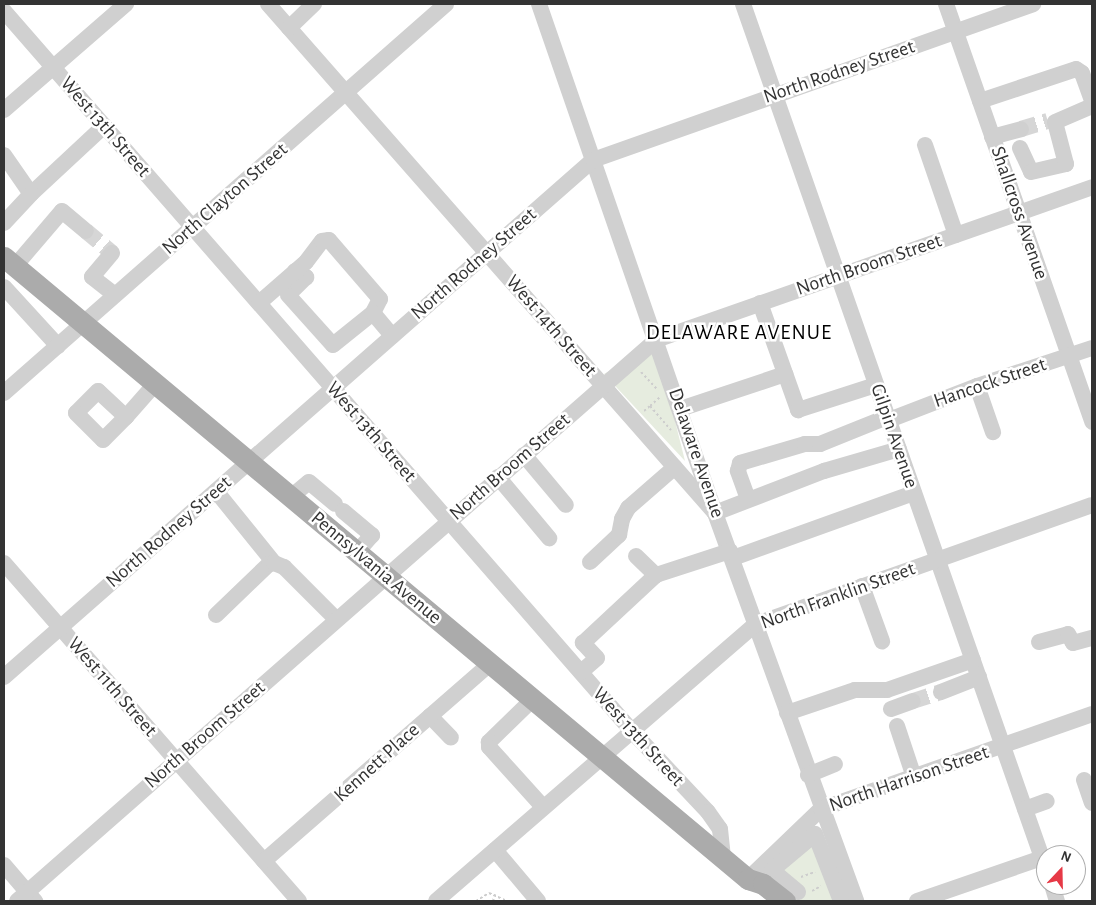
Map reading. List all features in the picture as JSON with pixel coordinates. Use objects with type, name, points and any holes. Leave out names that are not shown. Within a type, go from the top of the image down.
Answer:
[{"type":"main road","name":"Pennsylvania Avenue","points":[[10,262],[748,879],[761,901]]},
{"type":"main road","name":"Pennsylvania Avenue","points":[[748,879],[763,884],[796,890]]},
{"type":"street","points":[[4,110],[126,4]]},
{"type":"street","name":"West 14th Street","points":[[268,4],[715,513]]},
{"type":"street","points":[[289,28],[314,4]]},
{"type":"street","name":"North Clayton Street","points":[[4,394],[446,4]]},
{"type":"street","name":"Delaware Avenue","points":[[538,4],[656,340],[675,414],[731,554],[808,774],[856,901]]},
{"type":"street","name":"Gilpin Avenue","points":[[742,4],[1038,845]]},
{"type":"street","name":"Shallcross Avenue","points":[[946,4],[1092,422]]},
{"type":"street","name":"North Rodney Street","points":[[4,678],[593,160],[1033,4]]},
{"type":"street","name":"West 13th Street","points":[[4,11],[631,730],[713,818],[720,829],[723,858]]},
{"type":"street","points":[[980,101],[1076,69],[1082,73],[1092,101]]},
{"type":"street","points":[[1020,148],[1030,172],[1066,164],[1052,120],[1092,106]]},
{"type":"street","points":[[4,223],[30,194],[104,126]]},
{"type":"street","points":[[992,137],[1021,129]]},
{"type":"street","points":[[925,145],[956,235]]},
{"type":"street","points":[[7,167],[30,194]]},
{"type":"street","name":"North Broom Street","points":[[26,898],[176,760],[656,340],[1092,187]]},
{"type":"street","points":[[10,262],[62,211],[86,231]]},
{"type":"street","points":[[258,303],[295,271],[322,240],[329,240],[380,299],[373,313],[333,345],[288,295],[306,277],[295,271]]},
{"type":"street","points":[[112,253],[92,277],[115,295]]},
{"type":"street","points":[[4,287],[58,346]]},
{"type":"street","points":[[760,303],[798,410],[876,385]]},
{"type":"street","points":[[373,313],[392,336]]},
{"type":"street","name":"Hancock Street","points":[[748,499],[738,471],[740,463],[805,444],[818,444],[977,386],[1092,348]]},
{"type":"street","points":[[675,414],[785,374]]},
{"type":"street","points":[[126,417],[155,384]]},
{"type":"street","points":[[977,386],[993,432]]},
{"type":"street","points":[[818,444],[827,470]]},
{"type":"street","points":[[715,513],[827,470],[899,449]]},
{"type":"street","points":[[524,455],[566,505]]},
{"type":"street","points":[[590,562],[619,535],[622,519],[628,508],[675,467]]},
{"type":"street","points":[[498,478],[549,538]]},
{"type":"street","points":[[291,497],[309,482],[372,535],[357,552]]},
{"type":"street","points":[[216,491],[274,563],[284,567],[336,619]]},
{"type":"street","points":[[569,659],[585,645],[583,643],[656,574],[731,554],[914,493]]},
{"type":"street","name":"North Franklin Street","points":[[436,901],[631,730],[756,624],[1092,505]]},
{"type":"street","points":[[636,556],[656,574]]},
{"type":"street","name":"West 11th Street","points":[[4,563],[296,900]]},
{"type":"street","points":[[216,615],[274,563]]},
{"type":"street","points":[[862,586],[882,640]]},
{"type":"street","points":[[1039,642],[1068,634],[1073,643],[1078,644],[1092,638]]},
{"type":"street","points":[[581,672],[597,658],[585,645]]},
{"type":"street","points":[[787,713],[855,690],[888,690],[973,660]]},
{"type":"street","name":"Kennett Place","points":[[264,861],[490,664]]},
{"type":"street","points":[[941,692],[979,677]]},
{"type":"street","points":[[533,699],[489,742],[489,747],[543,807]]},
{"type":"street","points":[[891,709],[913,702]]},
{"type":"street","name":"North Harrison Street","points":[[748,879],[821,809],[1092,714]]},
{"type":"street","points":[[430,716],[450,738]]},
{"type":"street","points":[[896,726],[910,778]]},
{"type":"street","points":[[891,742],[910,778]]},
{"type":"street","points":[[808,774],[835,764]]},
{"type":"street","points":[[1084,780],[1092,803]]},
{"type":"street","points":[[1025,808],[1047,800]]},
{"type":"street","points":[[796,890],[772,870],[814,834],[841,901]]},
{"type":"street","points":[[495,850],[538,901]]},
{"type":"street","points":[[4,865],[26,898]]},
{"type":"street","points":[[918,901],[1036,866]]},
{"type":"path","points":[[646,364],[639,370],[662,395]]},
{"type":"path","points":[[659,386],[664,403]]},
{"type":"path","points":[[642,413],[662,395]]},
{"type":"path","points":[[650,406],[676,436],[675,414]]},
{"type":"path","points":[[796,890],[820,870]]},
{"type":"path","points":[[796,890],[828,882]]},
{"type":"path","points":[[476,901],[490,893],[507,901]]},
{"type":"path","points":[[493,901],[494,894]]},
{"type":"shaded area","points":[[654,346],[675,421],[685,461],[604,374]]},
{"type":"shaded area","points":[[808,833],[846,901],[796,901],[773,882]]},
{"type":"tunnel","points":[[1021,129],[1048,121]]},
{"type":"tunnel","points":[[86,231],[112,253]]},
{"type":"tunnel","points":[[913,701],[941,692]]},
{"type":"district","name":"DELAWARE AVENUE","points":[[739,333]]}]
